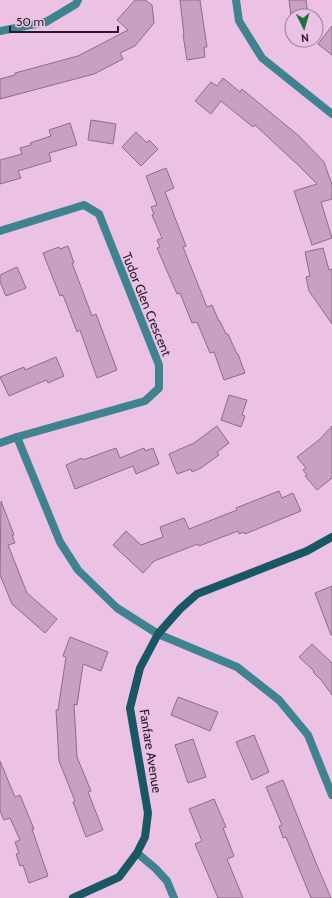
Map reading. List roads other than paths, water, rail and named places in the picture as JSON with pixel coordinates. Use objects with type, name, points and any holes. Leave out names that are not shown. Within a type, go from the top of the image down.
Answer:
[{"type":"street","points":[[0,32],[46,22],[76,4],[78,0]]},
{"type":"street","points":[[236,0],[239,21],[262,58],[332,114]]},
{"type":"street","name":"Tudor Glen Crescent","points":[[0,232],[84,206],[99,214],[159,365],[159,388],[145,401],[0,443]]},
{"type":"street","points":[[17,437],[60,542],[78,570],[117,608],[158,634],[237,666],[279,700],[308,735],[332,795]]},
{"type":"street","name":"Fanfare Avenue","points":[[73,898],[119,877],[137,853],[145,837],[148,813],[130,708],[140,668],[158,634],[180,609],[198,594],[307,551],[332,537]]},
{"type":"street","points":[[137,853],[155,868],[167,881],[174,898]]}]
